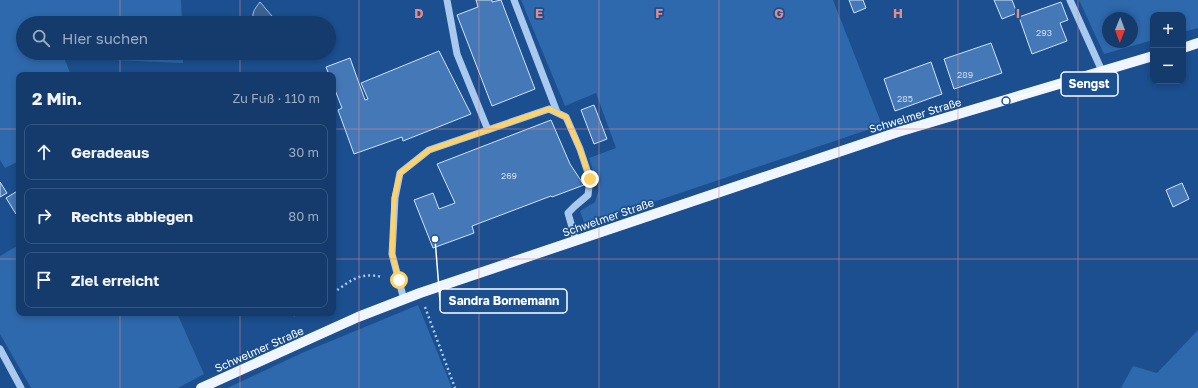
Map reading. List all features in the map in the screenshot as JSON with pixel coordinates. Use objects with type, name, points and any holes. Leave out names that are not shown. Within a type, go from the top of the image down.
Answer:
[{"type":"main road","points":[[1186,47],[1198,43]]},
{"type":"main road","name":"Schwelmer Straße","points":[[201,388],[358,317],[420,293],[898,132],[1150,57]]},
{"type":"street","points":[[447,0],[457,54],[488,130]]},
{"type":"street","points":[[514,0],[557,112]]},
{"type":"street","points":[[1070,0],[1102,71]]},
{"type":"street","points":[[404,300],[392,254],[394,198],[400,173],[429,150],[549,109],[566,117],[580,149],[590,179],[588,195],[568,213],[576,241]]},
{"type":"street","points":[[0,349],[21,388]]},
{"type":"path","points":[[336,291],[355,278],[371,275],[399,280]]},
{"type":"path","points":[[420,293],[455,388]]},
{"type":"shaded area","points":[[0,0],[181,0],[182,16],[16,16],[16,60],[65,60],[70,72],[16,72],[16,162],[5,168],[0,160]]},
{"type":"shaded area","points":[[521,0],[833,0],[882,125],[585,225],[580,211],[595,202],[599,189],[589,158],[616,148],[596,93],[565,106]]},
{"type":"shaded area","points":[[1079,0],[1198,0],[1198,28],[1186,31],[1186,12],[1150,12],[1150,41],[1138,44],[1138,12],[1102,12],[1102,48],[1125,48],[1104,54]]},
{"type":"shaded area","points":[[260,2],[272,16],[253,16],[256,7]]},
{"type":"shaded area","points":[[112,60],[183,60],[183,63]]},
{"type":"shaded area","points":[[16,247],[16,316],[178,316],[204,374],[178,388],[31,388],[0,334],[0,256]]},
{"type":"shaded area","points":[[418,305],[452,388],[227,388],[302,353]]},
{"type":"shaded area","points":[[1198,330],[1198,388],[1121,388],[1133,366],[1157,373]]},
{"type":"building","points":[[476,0],[492,0],[492,2],[501,0],[535,89],[492,106],[457,15],[478,7]]},
{"type":"building","points":[[849,0],[863,0],[866,8],[854,13]]},
{"type":"building","points":[[994,0],[1012,0],[1017,13],[1002,19]]},
{"type":"building","points":[[1061,2],[1068,20],[1060,23],[1067,41],[1032,54],[1019,17]]},
{"type":"building","points":[[991,43],[1002,73],[954,89],[944,59]]},
{"type":"building","points":[[439,51],[471,114],[403,141],[402,137],[354,154],[338,110],[342,108],[336,93],[336,72],[328,72],[326,67],[350,58],[365,100],[368,99],[361,83]]},
{"type":"building","points":[[931,62],[942,94],[895,111],[884,79]]},
{"type":"building","points":[[594,105],[607,139],[594,144],[581,110]]},
{"type":"building","points":[[551,120],[570,164],[584,185],[472,226],[474,233],[433,248],[414,200],[433,193],[439,209],[455,203],[437,164]]},
{"type":"building","points":[[0,182],[7,193],[0,197]]},
{"type":"building","points":[[1182,183],[1189,199],[1173,207],[1166,190]]},
{"type":"building","points":[[16,192],[16,214],[6,198]]},
{"type":"place","name":"Sengst","points":[[1006,101]]},
{"type":"place","name":"Sandra Bornemann","points":[[435,239]]},
{"type":"route","points":[[399,280],[392,254],[394,198],[400,173],[429,150],[513,120],[549,109],[566,117],[580,149],[590,179]]}]
